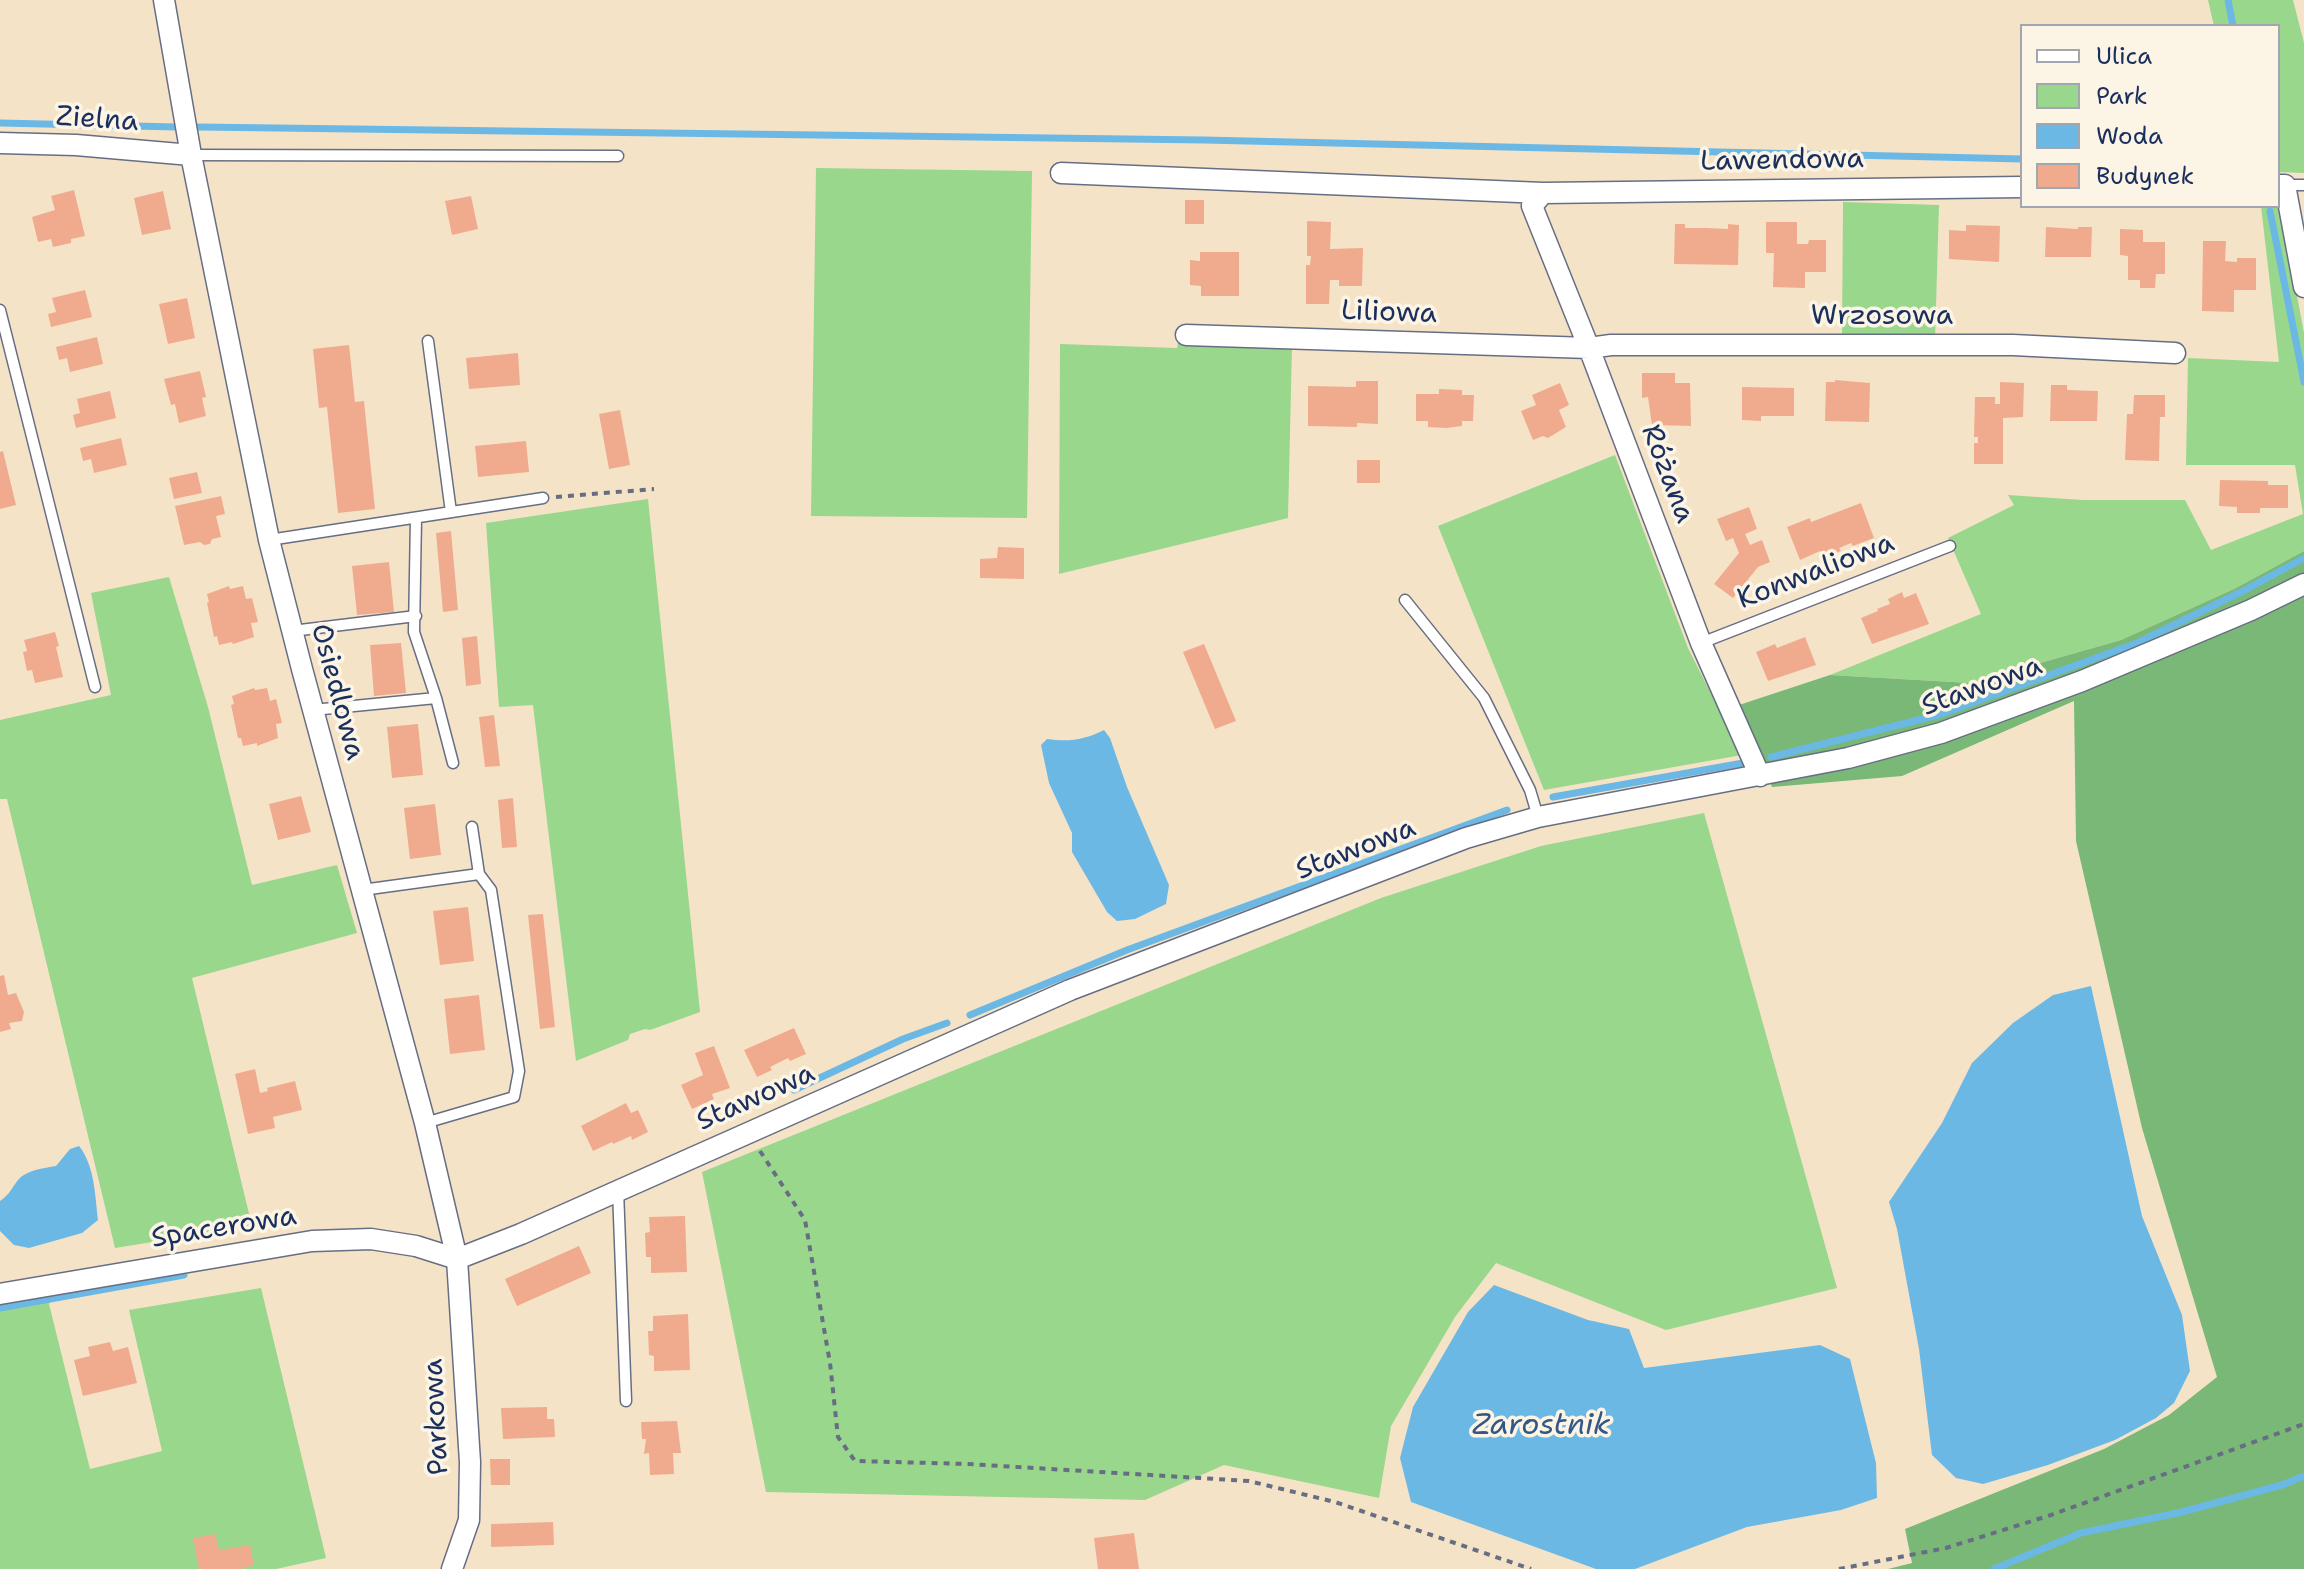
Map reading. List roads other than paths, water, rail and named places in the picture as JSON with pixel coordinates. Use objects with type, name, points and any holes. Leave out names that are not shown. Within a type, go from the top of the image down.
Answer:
[{"type":"street","name":"Osiedlowa","points":[[164,0],[269,540],[425,1123],[457,1259]]},
{"type":"street","name":"Zielna","points":[[0,143],[190,145]]},
{"type":"street","name":"Lawendowa","points":[[1061,173],[1543,193],[2020,187]]},
{"type":"street","points":[[2289,185],[2304,287]]},
{"type":"street","name":"Różana","points":[[1543,193],[1532,206],[1701,643],[1760,776]]},
{"type":"street","name":"Liliowa","points":[[1186,335],[1589,348]]},
{"type":"street","name":"Wrzosowa","points":[[1589,348],[1611,345],[2013,345],[2175,353]]},
{"type":"street","name":"Stawowa","points":[[457,1259],[521,1234],[1070,990],[1466,838],[1538,817],[1848,758],[1941,733],[2097,675],[2251,610],[2304,584]]},
{"type":"street","name":"Spacerowa","points":[[0,1294],[312,1241],[371,1239],[416,1246],[457,1259]]},
{"type":"street","name":"Parkowa","points":[[456,1567],[469,1520],[470,1462],[457,1259]]},
{"type":"lane","points":[[190,145],[618,156]]},
{"type":"lane","points":[[0,310],[95,687]]},
{"type":"lane","points":[[428,341],[451,512]]},
{"type":"lane","points":[[269,540],[543,498]]},
{"type":"lane","points":[[416,518],[414,632],[453,763]]},
{"type":"lane","name":"Konwaliowa","points":[[1701,643],[1950,546]]},
{"type":"lane","points":[[1405,600],[1484,698],[1530,790],[1538,817]]},
{"type":"lane","points":[[292,631],[416,616]]},
{"type":"lane","points":[[313,710],[436,698]]},
{"type":"lane","points":[[425,1123],[514,1097],[519,1071],[491,890],[479,874],[472,827]]},
{"type":"lane","points":[[362,890],[479,874]]},
{"type":"lane","points":[[618,1190],[626,1401]]},
{"type":"water","points":[[1104,730],[1110,738],[1127,787],[1169,885],[1166,904],[1135,919],[1117,921],[1107,912],[1072,852],[1072,833],[1049,783],[1041,745],[1047,739],[1076,739]]},
{"type":"water","points":[[2091,986],[2142,1216],[2182,1315],[2190,1371],[2174,1403],[2156,1418],[2115,1440],[2048,1465],[1983,1484],[1956,1478],[1932,1455],[1919,1349],[1897,1229],[1889,1202],[1942,1123],[1972,1063],[2013,1023],[2053,995]]},
{"type":"water","points":[[79,1146],[91,1172],[98,1220],[82,1233],[29,1248],[14,1245],[0,1231],[0,1201],[21,1177],[56,1166],[70,1149]]},
{"type":"water","name":"Zarostnik","points":[[1494,1285],[1588,1320],[1629,1329],[1644,1368],[1820,1345],[1850,1359],[1876,1463],[1877,1498],[1841,1510],[1747,1527],[1635,1569],[1596,1569],[1411,1502],[1400,1458],[1413,1407],[1468,1312]]},
{"type":"waterway","points":[[2228,0],[2233,24]]},
{"type":"waterway","points":[[0,123],[177,127]]},
{"type":"waterway","points":[[199,127],[1204,140],[2020,159]]},
{"type":"waterway","points":[[2270,211],[2304,382]]},
{"type":"waterway","points":[[1771,757],[1942,714],[2137,643],[2304,558]]},
{"type":"waterway","points":[[1553,797],[1743,763]]},
{"type":"waterway","points":[[970,1015],[1127,950],[1507,810]]},
{"type":"waterway","points":[[794,1090],[903,1039],[947,1023]]},
{"type":"waterway","points":[[0,1308],[184,1275]]},
{"type":"waterway","points":[[1994,1569],[2081,1533],[2182,1512],[2282,1485],[2304,1476]]}]
